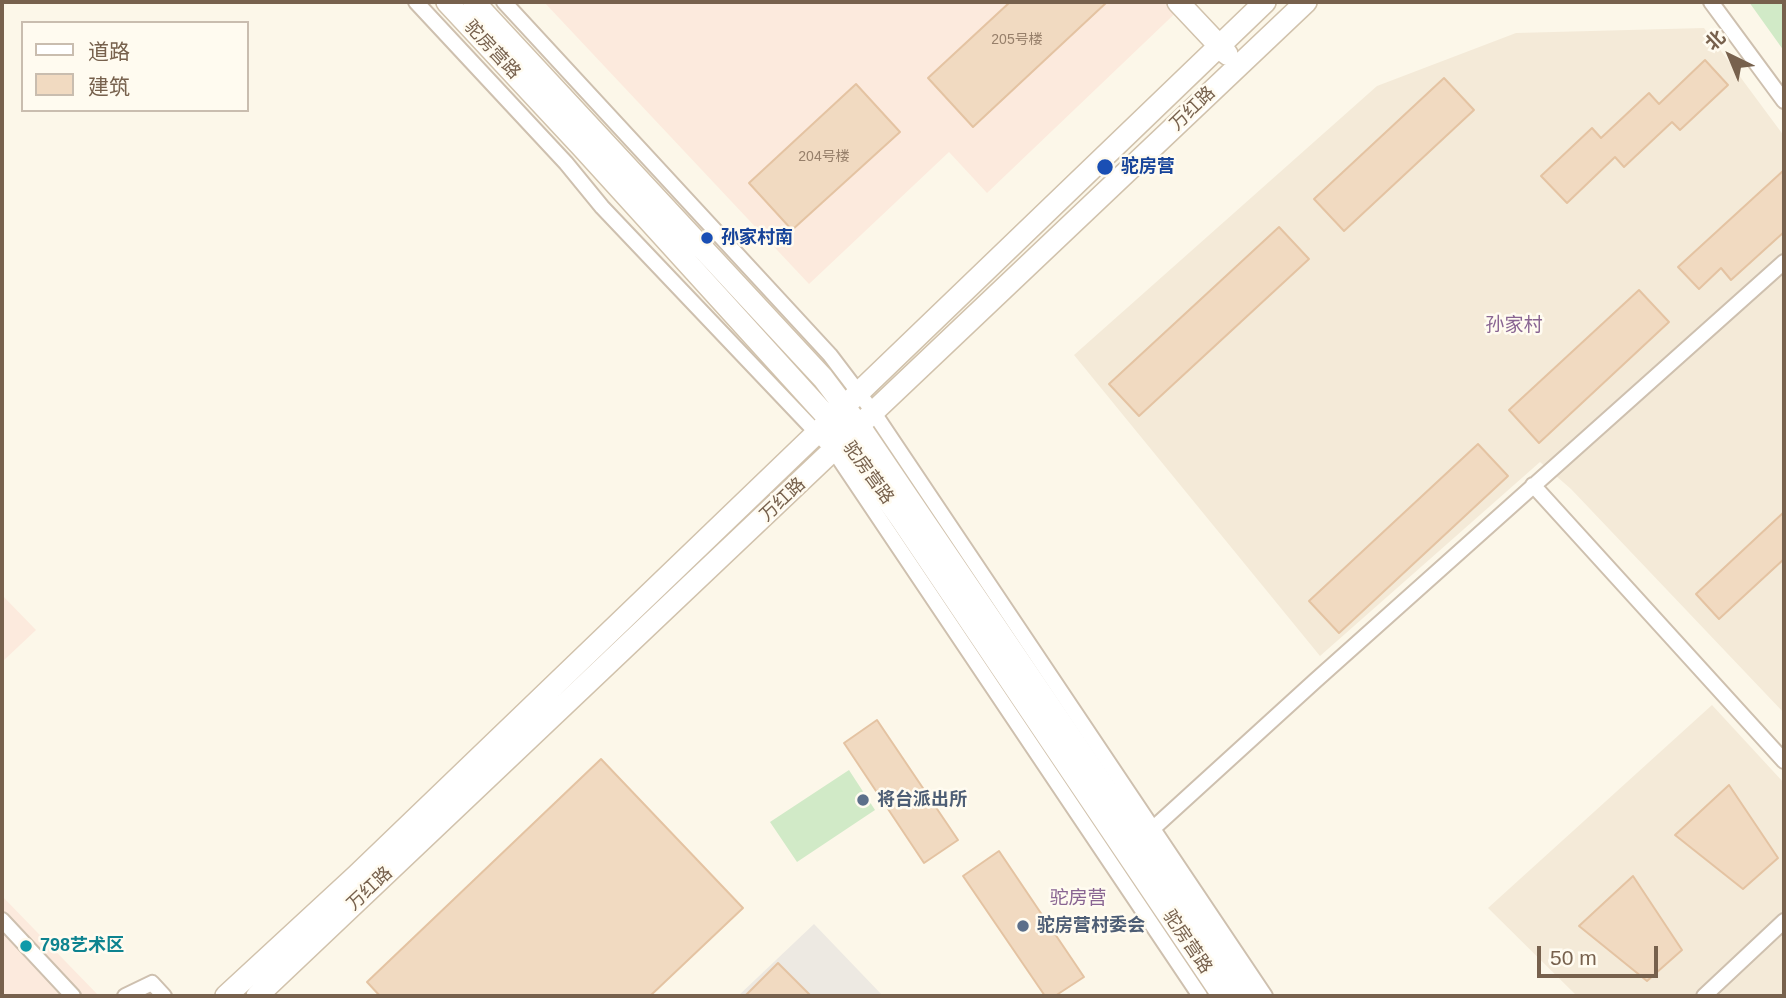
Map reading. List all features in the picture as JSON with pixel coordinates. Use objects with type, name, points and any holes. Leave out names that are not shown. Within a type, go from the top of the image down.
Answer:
[{"type":"street","points":[[416,2],[566,163],[602,207],[838,413],[853,433],[1200,996]]},
{"type":"street","name":"驼房营路","points":[[447,2],[838,413],[1147,834],[1247,996]]},
{"type":"street","name":"驼房营路","points":[[474,2],[823,378],[838,413]]},
{"type":"street","points":[[504,2],[830,355],[838,413]]},
{"type":"street","points":[[1178,2],[1238,66]]},
{"type":"street","name":"万红路","points":[[226,996],[356,876],[1265,2]]},
{"type":"street","name":"万红路","points":[[257,996],[1306,2]]},
{"type":"street","points":[[1711,2],[1784,101]]},
{"type":"street","points":[[1265,996],[1147,834],[1784,262]]},
{"type":"street","name":"驼房营路","points":[[853,433],[909,531],[1223,996]]},
{"type":"street","points":[[1533,485],[1784,761]]},
{"type":"street","points":[[2,920],[73,996]]},
{"type":"street","points":[[1704,996],[1784,921]]},
{"type":"street","points":[[125,996],[152,984],[164,996]]},
{"type":"shaded area","points":[[544,2],[1187,2],[987,193],[949,152],[809,284]]},
{"type":"shaded area","points":[[1704,28],[1784,136],[1784,713],[1571,489],[1540,462],[1320,656],[1074,355],[1377,86],[1516,33]]},
{"type":"shaded area","points":[[2,595],[36,630],[2,662]]},
{"type":"shaded area","points":[[1712,705],[1784,783],[1784,996],[1577,996],[1488,908]]},
{"type":"shaded area","name":"798艺术区","points":[[2,896],[99,996],[2,996]]},
{"type":"shaded area","points":[[814,924],[883,996],[738,996]]},
{"type":"green space","points":[[1749,2],[1784,2],[1784,51]]},
{"type":"green space","points":[[849,770],[875,810],[797,862],[770,822]]},
{"type":"building","points":[[1010,2],[1107,2],[973,127],[928,78]]},
{"type":"building","points":[[1705,60],[1728,85],[1680,130],[1672,122],[1624,167],[1615,157],[1567,203],[1541,176],[1592,128],[1601,138],[1649,93],[1659,104]]},
{"type":"building","points":[[1444,78],[1474,110],[1344,231],[1314,199]]},
{"type":"building","points":[[856,84],[900,132],[792,230],[749,183]]},
{"type":"building","points":[[1784,170],[1784,232],[1731,280],[1721,268],[1699,289],[1678,267]]},
{"type":"building","points":[[1279,227],[1309,259],[1139,416],[1109,384]]},
{"type":"building","points":[[1639,290],[1669,322],[1539,443],[1509,410]]},
{"type":"building","points":[[1478,444],[1508,476],[1339,633],[1309,601]]},
{"type":"building","points":[[1784,512],[1784,559],[1719,619],[1696,594]]},
{"type":"building","points":[[877,720],[958,840],[924,863],[844,743]]},
{"type":"building","points":[[601,759],[743,908],[650,996],[380,996],[367,982]]},
{"type":"building","points":[[1729,785],[1778,858],[1743,889],[1675,835]]},
{"type":"building","name":"驼房营村委会","points":[[999,851],[1084,977],[1055,996],[1045,996],[963,876]]},
{"type":"building","points":[[1633,876],[1682,950],[1647,981],[1579,926]]},
{"type":"building","points":[[778,963],[811,996],[745,996]]},
{"type":"place","name":"驼房营","points":[[1105,167]]},
{"type":"place","name":"孙家村南","points":[[707,238]]},
{"type":"place","name":"将台派出所","points":[[863,800]]},
{"type":"place","name":"驼房营村委会","points":[[1023,926]]},
{"type":"place","name":"798艺术区","points":[[26,946]]},
{"type":"district","name":"孙家村","points":[[1514,326]]},
{"type":"district","name":"驼房营","points":[[1078,899]]}]
